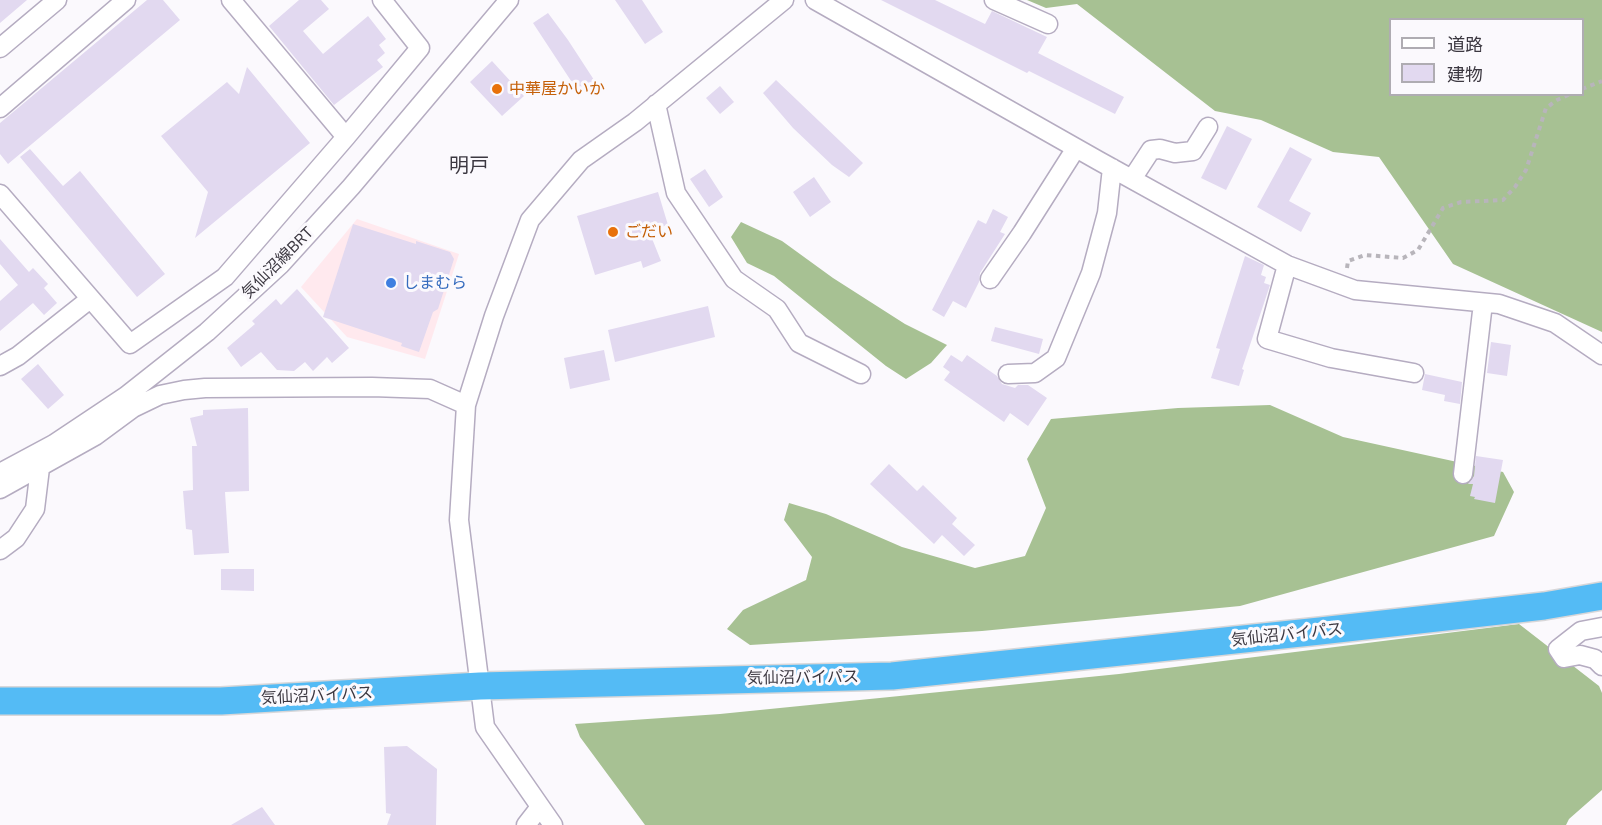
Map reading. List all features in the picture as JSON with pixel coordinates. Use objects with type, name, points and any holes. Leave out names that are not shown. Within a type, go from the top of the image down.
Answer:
[{"type":"highway","name":"気仙沼バイパス","points":[[0,701],[221,701],[480,686],[892,676],[1320,632],[1544,606],[1602,596]]},
{"type":"street","points":[[0,48],[57,0]]},
{"type":"street","points":[[0,108],[126,0]]},
{"type":"street","points":[[231,0],[346,137]]},
{"type":"street","points":[[0,194],[130,344],[225,277],[420,48],[382,0]]},
{"type":"street","name":"気仙沼線BRT","points":[[0,473],[54,444],[126,396],[207,332],[281,264],[351,187],[509,0]]},
{"type":"street","points":[[553,825],[485,727],[459,520],[466,405],[494,316],[530,220],[581,160],[656,104],[784,0]]},
{"type":"street","points":[[815,0],[1287,265],[1355,290],[1499,304],[1555,323],[1602,355]]},
{"type":"street","points":[[994,0],[1048,24]]},
{"type":"street","points":[[656,104],[676,194],[734,279],[777,309],[799,343],[861,374]]},
{"type":"street","points":[[1132,179],[1151,150],[1160,149],[1174,153],[1193,151],[1208,126]]},
{"type":"street","points":[[990,279],[1076,148]]},
{"type":"street","points":[[1008,374],[1035,373],[1056,358],[1091,273],[1107,213],[1112,168]]},
{"type":"street","points":[[1287,265],[1267,339],[1331,358],[1414,373]]},
{"type":"street","points":[[0,366],[18,356],[90,299]]},
{"type":"street","points":[[1463,474],[1483,303]]},
{"type":"street","points":[[0,489],[95,436],[133,408],[160,395],[184,390],[361,387],[430,389],[466,405]]},
{"type":"street","points":[[0,550],[16,538],[35,509],[40,468]]},
{"type":"street","points":[[1602,627],[1581,631],[1557,650],[1564,658],[1580,655],[1595,659],[1602,666]]},
{"type":"street","points":[[526,825],[540,807]]},
{"type":"path","points":[[1584,88],[1602,81]]},
{"type":"path","points":[[1342,285],[1348,261],[1365,255],[1403,258],[1418,250],[1443,208],[1461,202],[1503,200],[1515,188],[1526,170],[1546,108],[1566,96]]},
{"type":"shaded area","name":"しまむら","points":[[357,219],[459,254],[425,359],[347,337],[301,287]]},
{"type":"green space","points":[[1027,0],[1602,0],[1602,332],[1453,264],[1379,157],[1333,152],[1261,120],[1215,111],[1077,4],[1046,8]]},
{"type":"green space","points":[[741,222],[782,241],[833,278],[905,324],[947,345],[931,363],[906,379],[886,366],[774,276],[747,263],[731,237]]},
{"type":"green space","points":[[1270,405],[1343,437],[1503,472],[1514,492],[1494,536],[1240,606],[982,631],[750,645],[727,629],[743,610],[806,580],[812,557],[784,520],[789,503],[826,514],[902,547],[975,568],[1025,556],[1046,508],[1027,459],[1051,419],[1178,408]]},
{"type":"green space","points":[[1519,624],[1599,686],[1602,693],[1602,790],[1569,819],[1566,825],[645,825],[580,737],[575,724],[720,714],[1119,674]]},
{"type":"building","points":[[0,0],[27,0],[0,23]]},
{"type":"building","points":[[147,0],[163,0],[180,20],[8,164],[0,154],[0,123]]},
{"type":"building","points":[[299,0],[321,0],[329,9],[303,31],[323,54],[368,16],[386,39],[379,45],[385,53],[377,60],[383,67],[334,105],[269,26]]},
{"type":"building","points":[[615,0],[642,0],[663,32],[645,44]]},
{"type":"building","points":[[881,0],[935,0],[985,24],[992,11],[1047,37],[1038,53],[1124,97],[1115,114]]},
{"type":"building","points":[[548,13],[596,83],[579,93],[533,23]]},
{"type":"building","name":"中華屋かいか","points":[[492,61],[524,96],[502,116],[470,82]]},
{"type":"building","points":[[247,67],[310,143],[195,238],[208,192],[161,136],[227,82],[239,94]]},
{"type":"building","points":[[776,80],[863,163],[849,177],[832,165],[793,128],[763,93]]},
{"type":"building","points":[[720,86],[734,102],[720,114],[706,98]]},
{"type":"building","points":[[1227,126],[1252,139],[1226,190],[1201,178]]},
{"type":"building","points":[[1290,147],[1312,159],[1289,201],[1311,213],[1301,232],[1257,207]]},
{"type":"building","points":[[30,149],[63,186],[80,171],[165,274],[137,297],[20,157]]},
{"type":"building","points":[[705,169],[723,197],[709,207],[690,179]]},
{"type":"building","points":[[814,177],[831,202],[810,217],[793,192]]},
{"type":"building","name":"ごだい","points":[[658,192],[668,225],[649,231],[661,261],[643,268],[641,261],[595,275],[577,216]]},
{"type":"building","points":[[993,209],[1008,217],[1000,232],[1005,234],[980,273],[979,282],[966,308],[953,301],[944,317],[932,310],[978,220],[986,224]]},
{"type":"building","name":"しまむら","points":[[353,224],[450,252],[454,259],[438,309],[433,312],[419,352],[401,346],[402,343],[323,317]]},
{"type":"building","points":[[0,239],[29,272],[33,268],[48,284],[44,288],[57,303],[44,315],[33,303],[0,331],[0,301],[18,285],[0,264]]},
{"type":"building","points":[[1245,256],[1264,265],[1261,275],[1266,277],[1264,283],[1270,285],[1242,369],[1244,370],[1239,386],[1211,378],[1220,349],[1216,348]]},
{"type":"building","points":[[297,289],[349,348],[332,363],[327,357],[313,371],[305,362],[294,371],[277,370],[261,352],[241,367],[227,348],[255,324],[252,321],[276,299],[281,305]]},
{"type":"building","points":[[708,306],[715,337],[615,362],[608,330]]},
{"type":"building","points":[[995,327],[1043,339],[1039,354],[991,341]]},
{"type":"building","points":[[1491,342],[1511,345],[1507,376],[1487,373]]},
{"type":"building","points":[[604,350],[610,380],[570,389],[564,358]]},
{"type":"building","points":[[951,355],[962,362],[967,355],[997,376],[1002,384],[1015,388],[1018,385],[1028,385],[1047,398],[1028,426],[1010,413],[1004,422],[944,380],[950,372],[943,367]]},
{"type":"building","points":[[38,364],[64,395],[48,409],[21,379]]},
{"type":"building","points":[[1425,374],[1462,382],[1460,404],[1444,401],[1445,395],[1422,390]]},
{"type":"building","points":[[248,408],[249,491],[225,492],[229,553],[194,555],[192,530],[186,529],[183,491],[193,490],[192,446],[197,446],[190,418],[203,415],[203,410]]},
{"type":"building","points":[[1476,456],[1503,460],[1495,503],[1474,499],[1475,497],[1470,496],[1473,484],[1468,484],[1474,476]]},
{"type":"building","points":[[889,464],[917,491],[923,485],[957,518],[952,524],[975,545],[964,556],[942,535],[934,544],[870,484]]},
{"type":"building","points":[[221,569],[254,569],[254,591],[221,590]]},
{"type":"building","points":[[407,746],[437,769],[436,825],[387,825],[391,814],[386,813],[384,747]]},
{"type":"building","points":[[262,807],[275,825],[231,825]]},
{"type":"place","name":"中華屋かいか","points":[[497,89]]},
{"type":"place","name":"ごだい","points":[[613,232]]},
{"type":"place","name":"しまむら","points":[[391,283]]},
{"type":"district","name":"明戸","points":[[469,166]]}]
